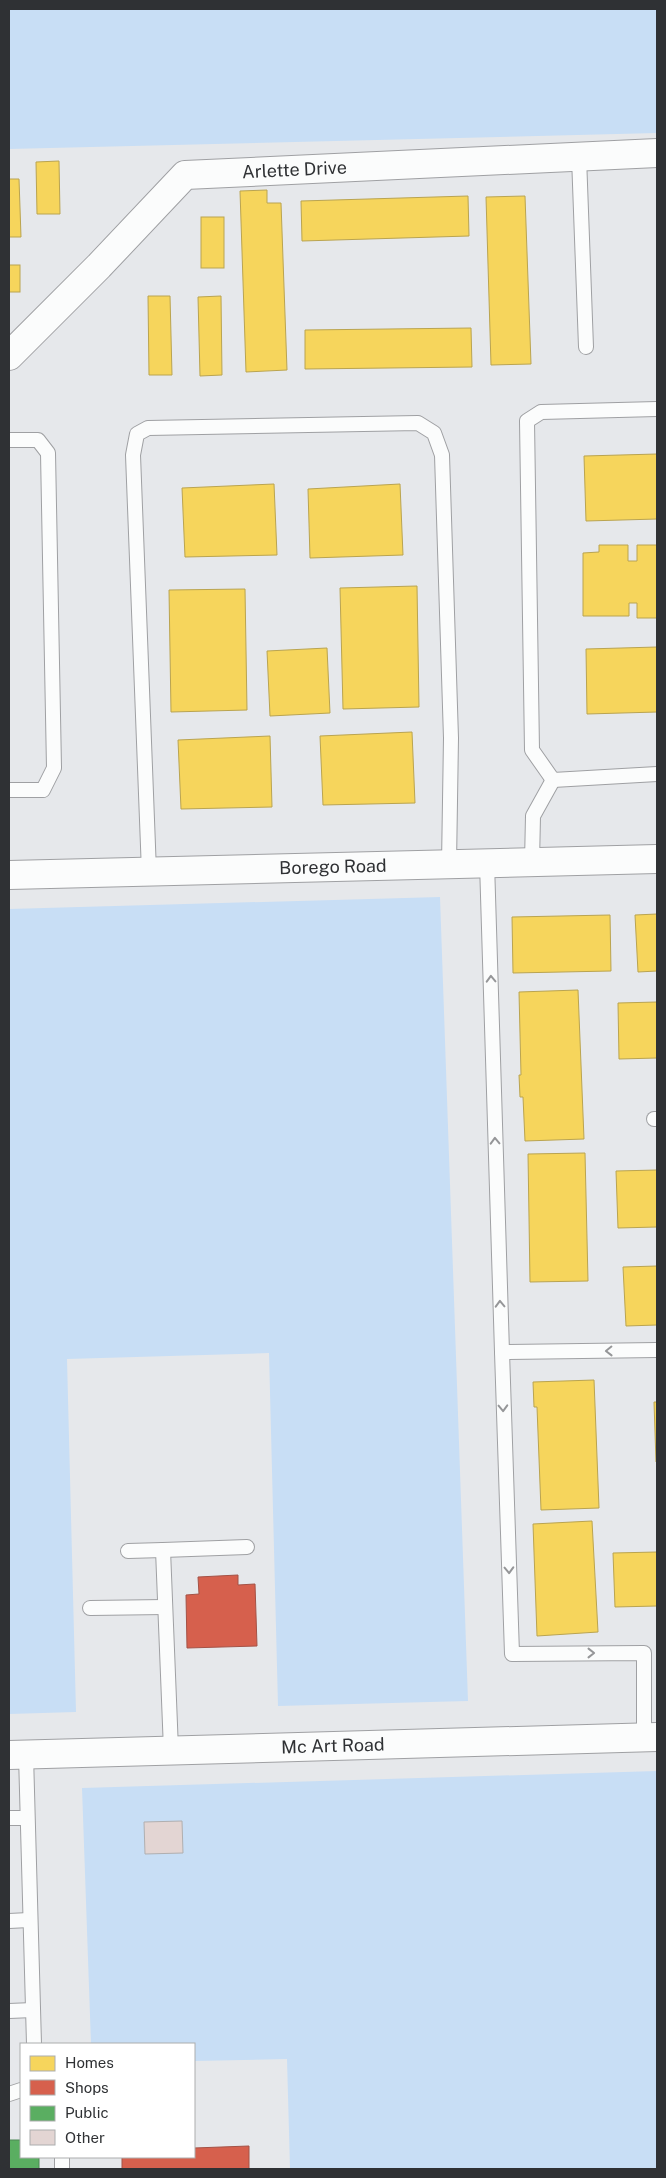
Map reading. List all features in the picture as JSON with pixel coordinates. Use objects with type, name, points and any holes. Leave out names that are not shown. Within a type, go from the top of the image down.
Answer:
[{"type":"street","name":"Arlette Drive","points":[[9,356],[99,266],[185,175],[657,153]]},
{"type":"street","name":"Borego Road","points":[[9,875],[657,859]]},
{"type":"street","name":"Mc Art Road","points":[[17,1755],[650,1737]]},
{"type":"lane","points":[[579,156],[586,348]]},
{"type":"lane","points":[[553,780],[532,750],[527,421],[541,412],[657,409]]},
{"type":"lane","points":[[149,872],[133,455],[138,434],[148,428],[418,423],[434,433],[442,455],[451,738],[449,864]]},
{"type":"lane","points":[[9,440],[38,440],[48,452],[54,768],[43,790],[9,790]]},
{"type":"lane","points":[[553,780],[657,774]]},
{"type":"lane","points":[[532,862],[533,816],[553,780]]},
{"type":"lane","points":[[488,863],[512,1654],[644,1653],[650,1737]]},
{"type":"lane","points":[[502,1352],[657,1350]]},
{"type":"lane","points":[[128,1552],[247,1546]]},
{"type":"lane","points":[[163,1550],[171,1750]]},
{"type":"lane","points":[[90,1608],[165,1607]]},
{"type":"lane","points":[[17,1755],[27,1818],[34,2043]]},
{"type":"lane","points":[[9,1818],[27,1818]]},
{"type":"lane","points":[[9,1921],[29,1920]]},
{"type":"lane","points":[[9,2011],[33,2010]]},
{"type":"shaded area","points":[[9,9],[657,9],[657,133],[9,149]]},
{"type":"shaded area","points":[[440,897],[468,1701],[278,1706],[269,1353],[67,1359],[76,1712],[9,1714],[9,909]]},
{"type":"shaded area","points":[[657,1771],[657,2169],[290,2169],[287,2059],[195,2061],[195,2043],[91,2043],[82,1788]]},
{"type":"building: Homes","points":[[59,161],[60,214],[37,214],[36,162]]},
{"type":"building: Homes","points":[[9,179],[19,179],[21,237],[9,237]]},
{"type":"building: Homes","points":[[267,190],[267,203],[281,203],[287,370],[246,372],[240,191]]},
{"type":"building: Homes","points":[[468,196],[469,236],[302,241],[301,201]]},
{"type":"building: Homes","points":[[525,196],[531,364],[491,365],[486,197]]},
{"type":"building: Homes","points":[[201,217],[224,217],[224,268],[201,268]]},
{"type":"building: Homes","points":[[9,265],[20,265],[20,292],[9,292]]},
{"type":"building: Homes","points":[[148,296],[170,296],[172,375],[149,375]]},
{"type":"building: Homes","points":[[221,296],[222,375],[200,376],[198,297]]},
{"type":"building: Homes","points":[[471,328],[472,367],[305,369],[305,330]]},
{"type":"building: Homes","points":[[657,454],[657,519],[586,521],[584,456]]},
{"type":"building: Homes","points":[[274,484],[277,555],[185,557],[182,488]]},
{"type":"building: Homes","points":[[400,484],[403,555],[310,558],[308,489]]},
{"type":"building: Homes","points":[[599,545],[628,545],[628,561],[637,561],[637,545],[657,545],[657,618],[637,618],[637,603],[629,603],[629,616],[583,616],[583,553],[599,552]]},
{"type":"building: Homes","points":[[417,586],[419,707],[343,709],[340,588]]},
{"type":"building: Homes","points":[[245,589],[247,710],[171,712],[169,590]]},
{"type":"building: Homes","points":[[657,647],[657,712],[587,714],[586,649]]},
{"type":"building: Homes","points":[[327,648],[330,713],[270,716],[267,651]]},
{"type":"building: Homes","points":[[412,732],[415,803],[323,805],[320,736]]},
{"type":"building: Homes","points":[[270,736],[272,807],[181,809],[178,740]]},
{"type":"building: Homes","points":[[657,914],[657,971],[638,972],[635,915]]},
{"type":"building: Homes","points":[[610,915],[611,971],[513,973],[512,917]]},
{"type":"building: Homes","points":[[578,990],[584,1139],[525,1141],[523,1097],[520,1097],[519,1075],[521,1075],[519,992]]},
{"type":"building: Homes","points":[[657,1002],[657,1058],[619,1059],[618,1003]]},
{"type":"building: Homes","points":[[585,1153],[588,1281],[530,1282],[528,1154]]},
{"type":"building: Homes","points":[[657,1170],[657,1227],[618,1228],[616,1171]]},
{"type":"building: Homes","points":[[657,1266],[657,1325],[626,1326],[623,1267]]},
{"type":"building: Homes","points":[[594,1380],[599,1508],[541,1510],[537,1407],[534,1407],[533,1382]]},
{"type":"building: Homes","points":[[654,1402],[657,1402],[657,1462],[656,1462]]},
{"type":"building: Homes","points":[[592,1521],[598,1632],[537,1636],[533,1524]]},
{"type":"building: Homes","points":[[657,1552],[657,1606],[615,1607],[613,1553]]},
{"type":"building: Shops","points":[[238,1575],[238,1585],[255,1584],[257,1646],[187,1648],[186,1595],[199,1594],[198,1577]]},
{"type":"building: Shops","points":[[249,2146],[249,2169],[122,2169],[122,2158],[195,2158],[195,2148]]},
{"type":"building: Public","points":[[9,2140],[20,2140],[20,2158],[39,2158],[39,2169],[9,2169]]},
{"type":"building: Other","points":[[182,1821],[183,1853],[145,1854],[144,1822]]}]
